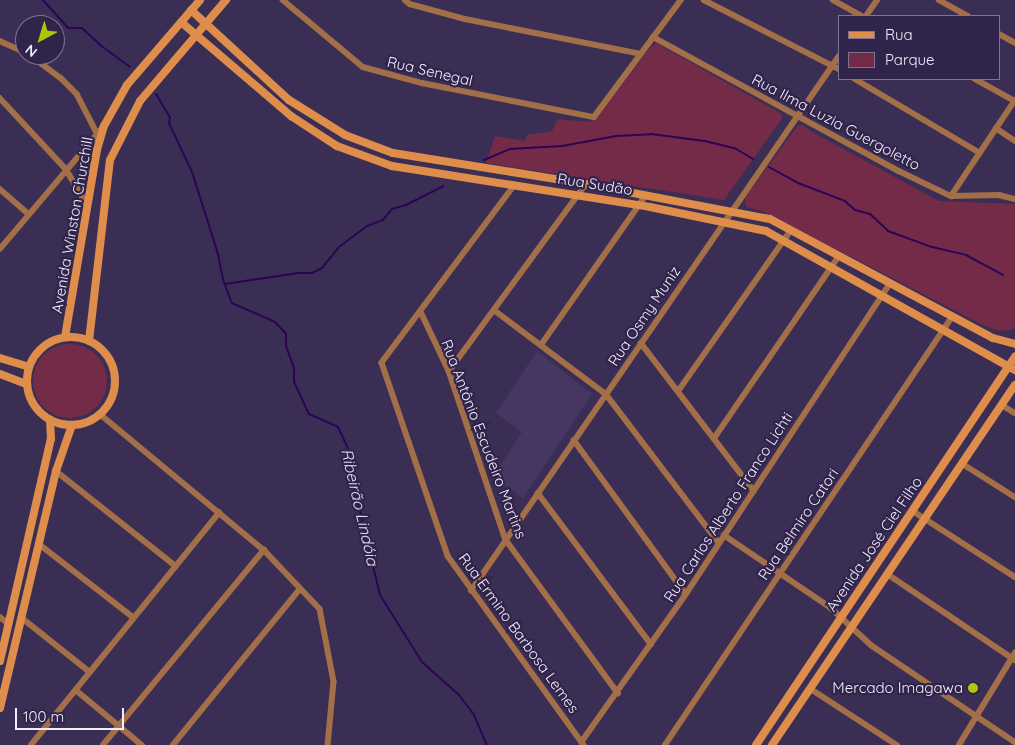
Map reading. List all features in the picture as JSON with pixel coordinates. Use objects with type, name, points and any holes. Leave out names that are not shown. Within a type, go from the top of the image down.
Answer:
[{"type":"street","name":"Avenida Winston Churchill","points":[[65,337],[98,150],[104,126],[127,84],[200,0]]},
{"type":"street","name":"Avenida Winston Churchill","points":[[89,341],[110,160],[140,101],[226,0]]},
{"type":"street","name":"Rua Senegal","points":[[283,0],[363,67],[422,83],[594,116],[641,54]]},
{"type":"street","points":[[405,0],[410,4],[465,19],[641,54],[681,0]]},
{"type":"street","points":[[704,0],[838,68]]},
{"type":"street","points":[[833,0],[860,15]]},
{"type":"street","points":[[867,15],[877,0]]},
{"type":"street","points":[[940,0],[966,15]]},
{"type":"street","name":"Rua Sudão","points":[[191,10],[289,100],[345,135],[393,153],[586,184],[770,220],[993,338],[1015,344]]},
{"type":"street","name":"Rua Sudão","points":[[181,22],[195,36],[300,123],[337,146],[392,166],[638,205],[766,231],[1012,368]]},
{"type":"street","points":[[1000,35],[1015,43]]},
{"type":"street","name":"Rua Ilma Luzia Guergoletto","points":[[653,37],[899,171],[951,196],[1000,195],[1015,199]]},
{"type":"street","points":[[0,41],[15,48]]},
{"type":"street","name":"Rua Osmy Muniz","points":[[471,591],[838,57]]},
{"type":"street","points":[[44,65],[62,78],[77,94],[97,133]]},
{"type":"street","points":[[857,80],[980,152]]},
{"type":"street","points":[[951,196],[1015,100],[977,80]]},
{"type":"street","points":[[0,98],[66,169],[88,206]]},
{"type":"street","points":[[300,123],[307,113]]},
{"type":"street","points":[[0,249],[104,126]]},
{"type":"street","points":[[996,128],[1015,141]]},
{"type":"street","points":[[426,171],[431,159]]},
{"type":"street","points":[[448,371],[586,184]]},
{"type":"street","points":[[421,312],[514,185]]},
{"type":"street","points":[[0,189],[29,214]]},
{"type":"street","points":[[541,346],[646,195]]},
{"type":"street","points":[[679,390],[791,230]]},
{"type":"street","points":[[715,437],[840,256]]},
{"type":"street","name":"Rua Carlos Alberto Franco Lichti","points":[[583,743],[686,594],[890,284]]},
{"type":"street","points":[[494,310],[606,394],[719,543]]},
{"type":"street","name":"Rua Ermino Barbosa Lemes","points":[[421,312],[382,363],[448,556],[471,591],[583,743]]},
{"type":"street","name":"Rua Antônio Escudeiro Martins","points":[[421,312],[448,371],[506,540],[618,693]]},
{"type":"street","name":"Rua Belmiro Catori","points":[[665,745],[952,317]]},
{"type":"street","points":[[65,337],[89,341],[106,355],[114,374],[112,396],[100,414],[89,421],[72,425],[50,420],[34,404],[26,384],[29,367],[36,354],[44,346],[65,337]]},
{"type":"street","points":[[641,343],[715,437],[754,491]]},
{"type":"street","name":"Avenida José Ciel Filho","points":[[760,744],[842,616],[1012,368],[1015,357]]},
{"type":"street","points":[[0,358],[29,367]]},
{"type":"street","points":[[0,374],[26,384]]},
{"type":"street","name":"Avenida José Ciel Filho","points":[[772,745],[1015,385]]},
{"type":"street","points":[[1002,405],[1015,413]]},
{"type":"street","points":[[100,414],[264,550],[320,609],[334,682],[328,745]]},
{"type":"street","points":[[0,661],[51,439],[50,420]]},
{"type":"street","points":[[0,708],[56,471],[72,425]]},
{"type":"street","points":[[574,440],[686,594]]},
{"type":"street","points":[[963,464],[1015,497]]},
{"type":"street","points":[[56,471],[176,566]]},
{"type":"street","points":[[538,493],[651,644]]},
{"type":"street","points":[[914,511],[1015,577]]},
{"type":"street","points":[[31,745],[219,513]]},
{"type":"street","points":[[724,535],[842,616],[871,645],[1015,742]]},
{"type":"street","points":[[39,544],[134,618]]},
{"type":"street","points":[[102,745],[264,550]]},
{"type":"street","points":[[889,574],[1014,657],[959,745]]},
{"type":"street","points":[[173,745],[300,589]]},
{"type":"street","points":[[0,617],[9,624]]},
{"type":"street","points":[[22,618],[90,672]]},
{"type":"street","points":[[811,689],[897,745]]},
{"type":"street","points":[[76,690],[142,745]]},
{"type":"shaded area","points":[[537,351],[592,394],[523,498],[493,477],[522,432],[496,413]]},
{"type":"green space","points":[[656,43],[780,113],[783,117],[724,200],[486,163],[495,136],[525,141],[527,135],[552,131],[558,119],[587,122],[595,120]]},
{"type":"green space","points":[[798,125],[803,125],[812,132],[939,201],[1015,204],[1015,326],[1011,330],[1000,331],[985,326],[764,212],[747,207],[745,198]]},
{"type":"green space","points":[[70,344],[84,347],[96,355],[104,367],[107,381],[104,395],[96,407],[84,415],[70,418],[56,415],[44,407],[36,395],[33,381],[36,367],[44,355],[56,347]]},
{"type":"waterway","name":"Ribeirão Lindóia","points":[[43,0],[68,28],[82,28],[100,45],[130,67]]},
{"type":"waterway","name":"Ribeirão Lindóia","points":[[156,94],[170,117],[169,123],[192,172],[218,254],[223,280],[232,303],[275,322],[286,334],[286,346],[294,368],[294,382],[309,414],[338,427],[351,455],[357,498],[380,595],[422,662],[459,695],[474,715],[487,745]]},
{"type":"waterway","points":[[484,160],[510,149],[562,146],[616,136],[651,134],[705,141],[736,149],[753,159]]},
{"type":"waterway","points":[[769,167],[798,183],[845,201],[855,210],[870,214],[888,231],[932,247],[966,255],[1003,275]]},
{"type":"waterway","points":[[225,284],[298,273],[312,273],[322,268],[339,247],[367,226],[383,220],[392,209],[406,205],[444,186]]},
{"type":"place","name":"Mercado Imagawa","points":[[973,688]]}]
